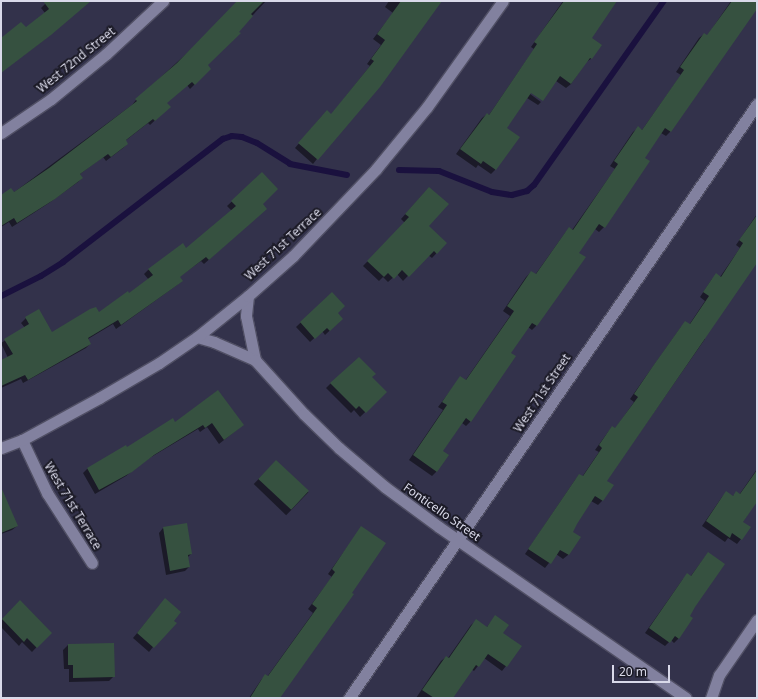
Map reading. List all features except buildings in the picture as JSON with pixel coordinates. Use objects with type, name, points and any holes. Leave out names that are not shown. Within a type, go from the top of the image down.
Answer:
[{"type":"street","name":"West 72nd Street","points":[[1,133],[51,99],[106,54],[163,1]]},
{"type":"street","name":"West 71st Terrace","points":[[1,448],[22,440],[159,363],[197,337],[248,296],[293,256],[376,169],[428,107],[503,1]]},
{"type":"street","name":"West 71st Street","points":[[349,698],[757,104]]},
{"type":"street","points":[[248,296],[246,316],[255,360]]},
{"type":"street","name":"Fonticello Street","points":[[197,337],[214,342],[255,360],[304,414],[339,448],[385,487],[686,698]]},
{"type":"street","name":"West 71st Terrace","points":[[22,440],[47,493],[92,563]]},
{"type":"street","points":[[711,698],[719,675],[757,620]]},
{"type":"waterway","points":[[399,170],[439,171],[492,192],[512,195],[527,191],[534,185],[664,1]]},
{"type":"waterway","points":[[1,296],[41,276],[63,262],[223,139],[232,136],[242,137],[257,143],[290,164],[347,175]]}]
